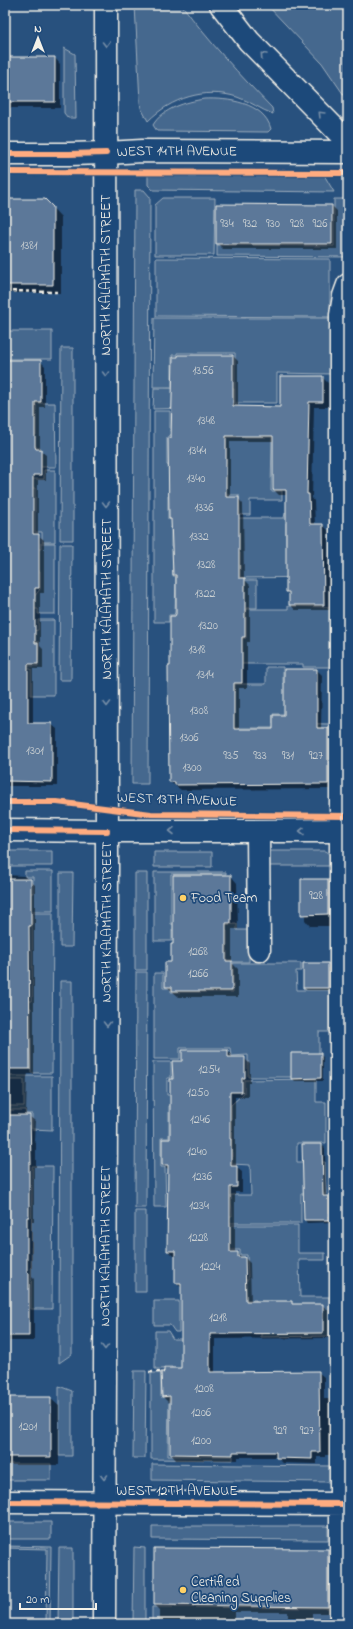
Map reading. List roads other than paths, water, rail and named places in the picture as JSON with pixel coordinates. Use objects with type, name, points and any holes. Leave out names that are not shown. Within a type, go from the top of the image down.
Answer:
[{"type":"main road","name":"NORTH KALAMATH STREET","points":[[104,1624],[107,831],[106,5]]},
{"type":"main road","points":[[221,5],[249,41],[348,142]]},
{"type":"main road","name":"WEST 14TH AVENUE","points":[[5,154],[106,153],[142,151],[348,152]]},
{"type":"main road","points":[[341,1624],[345,1504],[345,831],[341,316],[344,296],[348,285]]},
{"type":"main road","name":"WEST 13TH AVENUE","points":[[5,830],[345,831]]},
{"type":"main road","points":[[258,831],[260,950]]},
{"type":"main road","name":"WEST 12TH AVENUE","points":[[5,1502],[345,1504]]},
{"type":"place","name":"Food Team","points":[[183,898]]},
{"type":"place","name":"Certified Cleaning Supplies","points":[[183,1590]]}]
